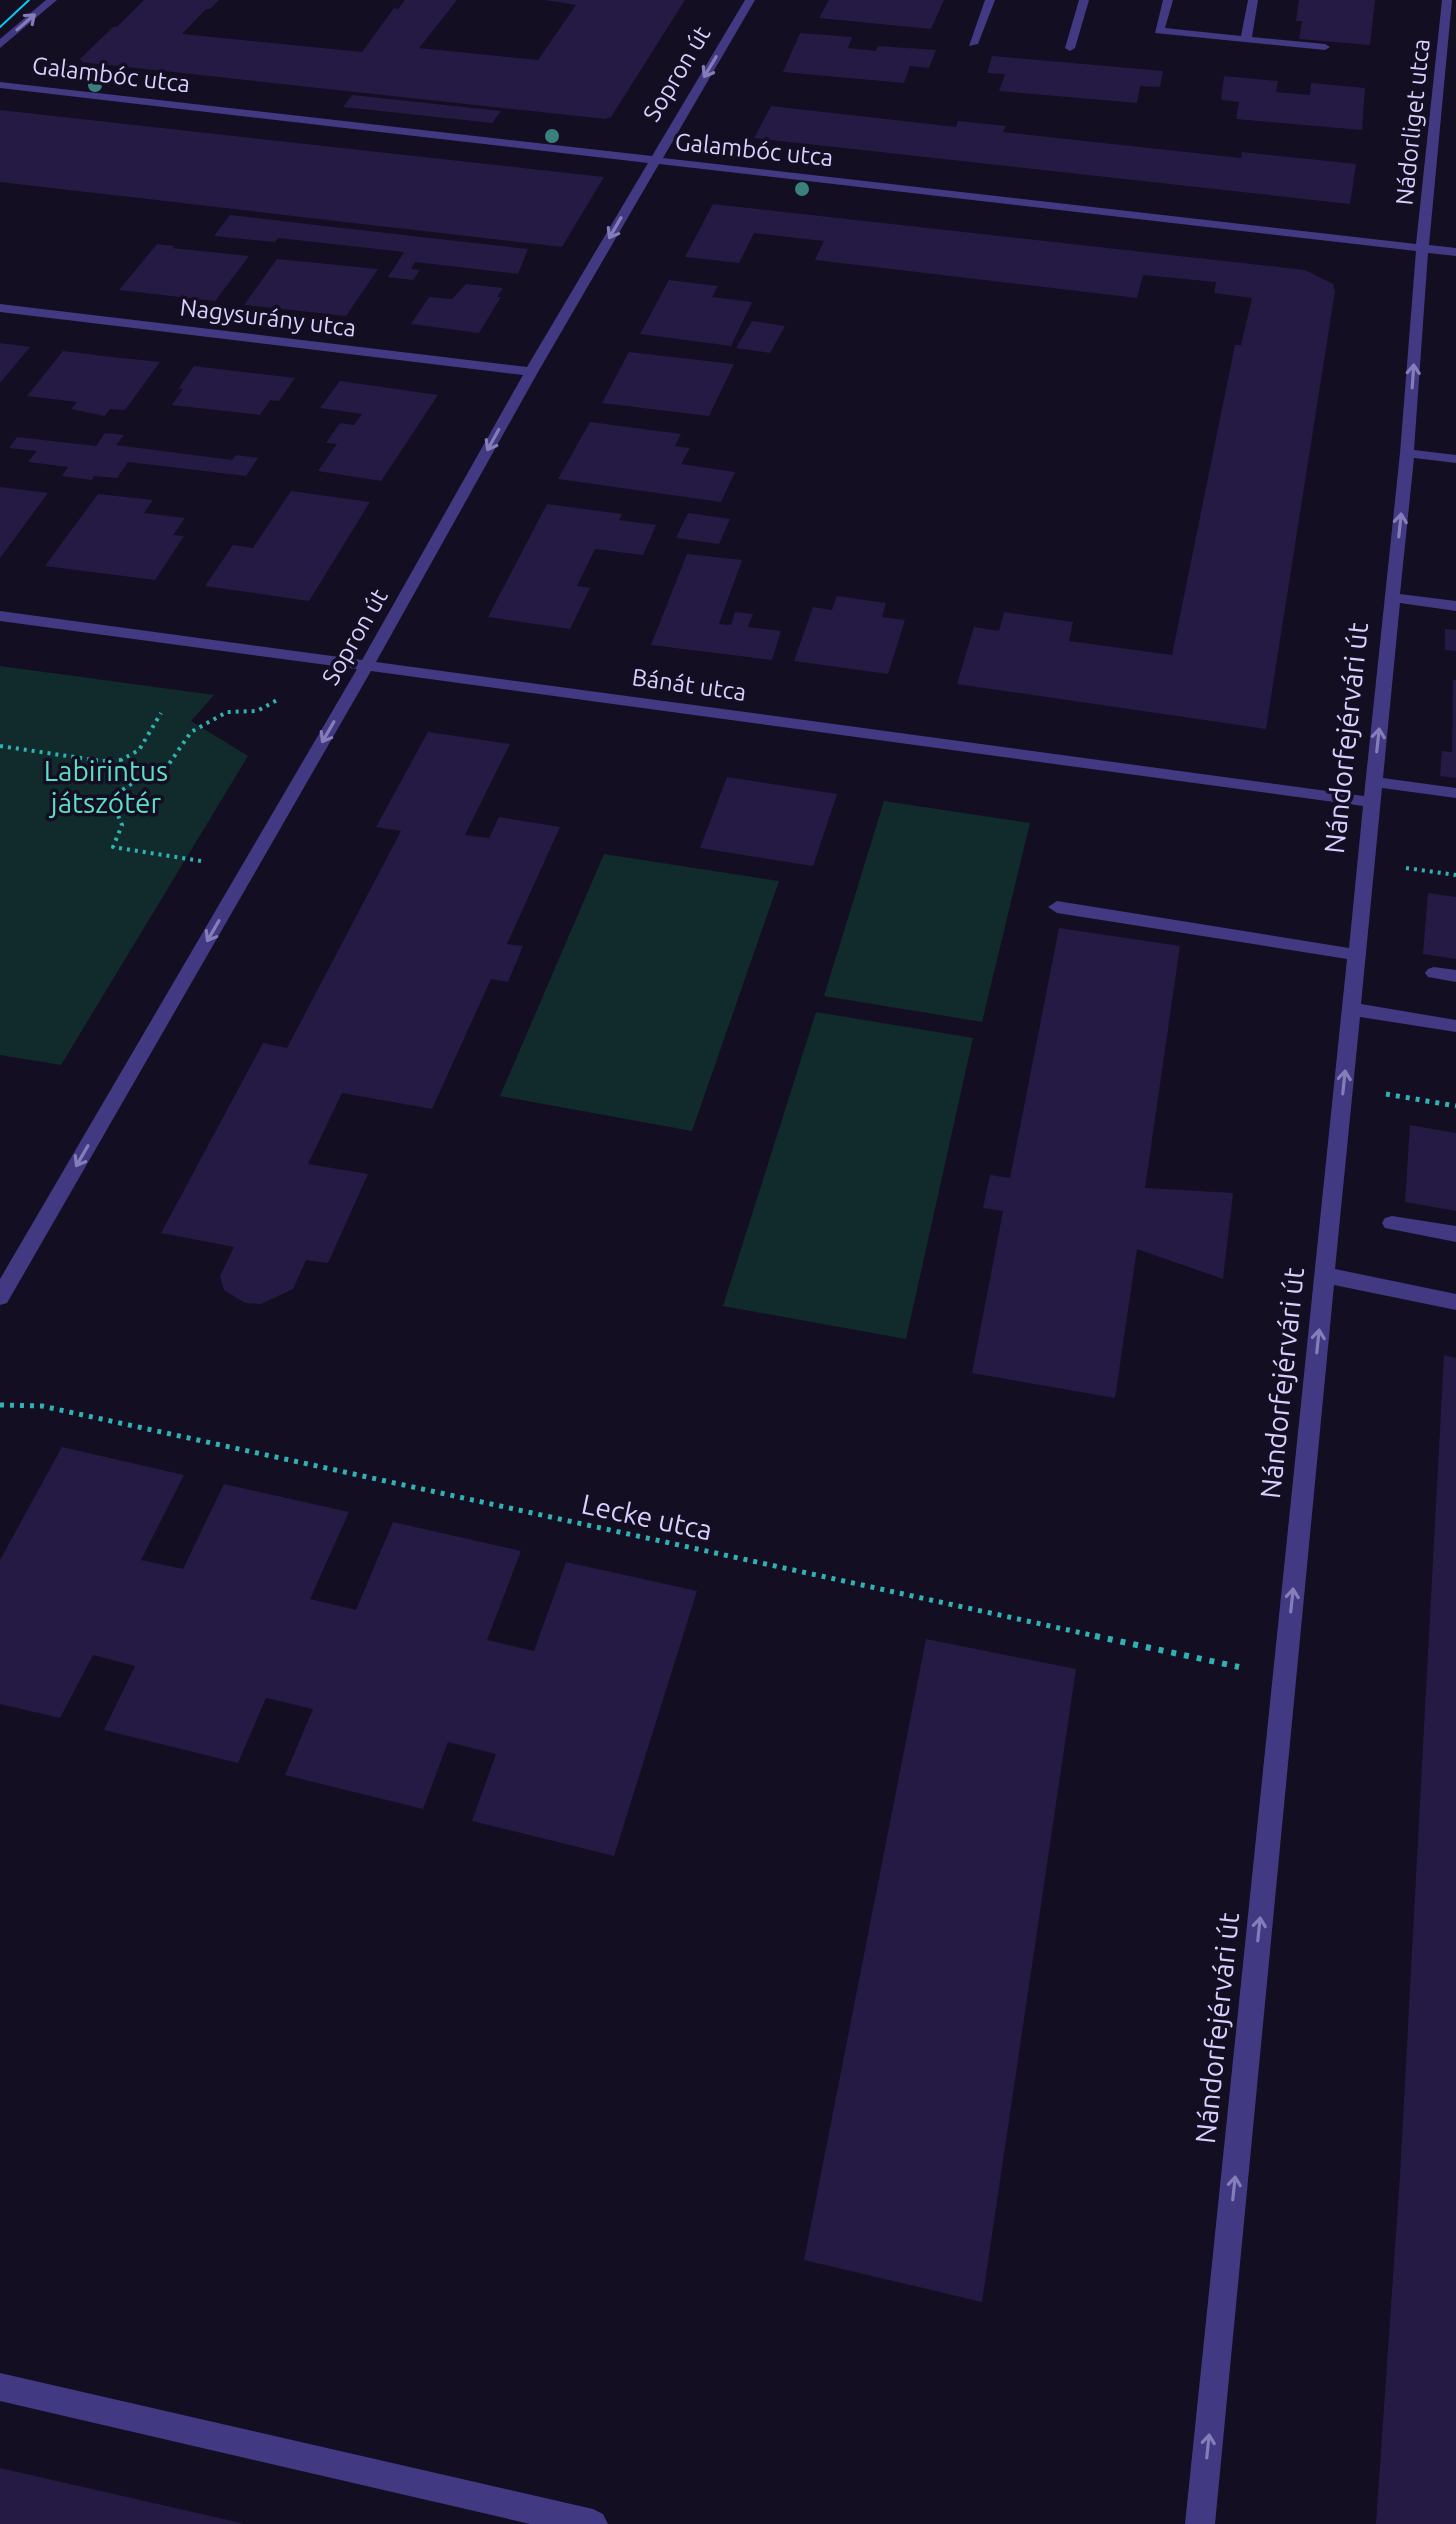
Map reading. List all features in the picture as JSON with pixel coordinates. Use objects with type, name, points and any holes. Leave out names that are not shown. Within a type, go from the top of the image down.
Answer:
[{"type":"street","points":[[0,45],[52,0]]},
{"type":"street","name":"Sopron út","points":[[0,1297],[367,665],[531,372],[750,0]]},
{"type":"street","points":[[973,44],[990,0]]},
{"type":"street","points":[[1070,48],[1084,0]]},
{"type":"street","points":[[1168,0],[1159,31],[1325,47]]},
{"type":"street","points":[[1246,39],[1253,0]]},
{"type":"street","name":"Nádorliget utca","points":[[1422,248],[1447,0]]},
{"type":"street","name":"Galambóc utca","points":[[0,85],[1456,252]]},
{"type":"street","name":"Nándorfejérvári út","points":[[1200,2524],[1407,453],[1422,248]]},
{"type":"street","name":"Nagysurány utca","points":[[0,308],[531,372]]},
{"type":"street","points":[[1407,453],[1456,459]]},
{"type":"street","points":[[1392,597],[1456,606]]},
{"type":"street","name":"Bánát utca","points":[[0,616],[1372,802]]},
{"type":"street","points":[[1374,782],[1456,793]]},
{"type":"street","points":[[1057,907],[1357,955]]},
{"type":"street","points":[[1434,973],[1456,976]]},
{"type":"street","points":[[1351,1009],[1456,1026]]},
{"type":"street","points":[[1392,1223],[1456,1234]]},
{"type":"street","points":[[1325,1275],[1456,1302]]},
{"type":"street","points":[[0,2387],[593,2524]]},
{"type":"path","points":[[201,861],[113,847],[122,825],[115,808],[118,793],[134,782],[162,774],[191,732],[199,727],[227,712],[257,711],[279,699]]},
{"type":"path","points":[[0,746],[101,761],[121,760],[139,750],[161,713]]},
{"type":"path","points":[[121,760],[134,782]]},
{"type":"path","points":[[1343,1087],[1456,1106]]},
{"type":"path","name":"Lecke utca","points":[[0,1405],[42,1406],[1284,1677]]},
{"type":"green space","name":"Labirintus játszótér","points":[[0,666],[214,695],[191,721],[248,756],[61,1065],[0,1055]]},
{"type":"green space","points":[[884,801],[1030,823],[982,1022],[824,996]]},
{"type":"green space","points":[[604,854],[779,881],[692,1131],[500,1096]]},
{"type":"green space","points":[[816,1012],[973,1038],[906,1339],[723,1306]]},
{"type":"building","points":[[144,0],[219,0],[182,34],[362,52],[394,8],[398,9],[405,0],[457,0],[419,48],[538,60],[576,5],[545,0],[685,0],[611,117],[605,119],[80,62]]},
{"type":"building","points":[[829,0],[944,0],[931,29],[819,18]]},
{"type":"building","points":[[1299,0],[1375,0],[1370,45],[1299,39],[1302,21],[1296,21]]},
{"type":"building","points":[[800,33],[852,37],[848,48],[876,51],[878,46],[936,50],[929,68],[910,66],[904,83],[783,72]]},
{"type":"building","points":[[992,56],[1163,71],[1160,87],[1140,86],[1137,103],[999,91],[1005,74],[987,73]]},
{"type":"building","points":[[1224,76],[1278,81],[1276,92],[1310,95],[1311,83],[1365,88],[1362,130],[1236,119],[1239,102],[1221,100]]},
{"type":"building","points":[[352,95],[501,111],[492,123],[343,107]]},
{"type":"building","points":[[771,106],[956,127],[958,121],[1006,126],[1003,132],[1241,158],[1242,152],[1356,164],[1350,204],[754,138]]},
{"type":"building","points":[[0,110],[604,177],[562,247],[0,182]]},
{"type":"building","points":[[713,204],[1305,270],[1333,284],[1335,291],[1266,729],[957,684],[974,627],[999,631],[1004,612],[1073,622],[1069,641],[1172,655],[1235,345],[1241,345],[1252,298],[1214,293],[1216,282],[1143,275],[1137,298],[815,260],[824,241],[754,233],[739,263],[685,257]]},
{"type":"building","points":[[230,215],[528,249],[518,274],[415,262],[411,269],[420,270],[413,280],[388,277],[404,252],[278,238],[275,242],[214,236]]},
{"type":"building","points":[[157,244],[249,256],[215,301],[119,290]]},
{"type":"building","points":[[277,259],[378,269],[346,316],[244,305]]},
{"type":"building","points":[[669,280],[718,286],[712,297],[752,302],[731,346],[640,334]]},
{"type":"building","points":[[466,284],[503,288],[497,297],[501,297],[479,333],[411,324],[429,297],[452,299]]},
{"type":"building","points":[[752,321],[785,326],[770,353],[736,348]]},
{"type":"building","points":[[0,343],[30,347],[0,383]]},
{"type":"building","points":[[63,351],[160,362],[125,410],[110,409],[105,416],[71,409],[77,402],[27,396]]},
{"type":"building","points":[[629,352],[734,364],[709,416],[602,403]]},
{"type":"building","points":[[194,366],[295,378],[279,401],[270,400],[260,415],[172,405],[183,389],[178,389]]},
{"type":"building","points":[[340,381],[438,395],[381,481],[318,471],[337,444],[326,443],[340,423],[354,425],[362,414],[320,408]]},
{"type":"building","points":[[590,422],[681,434],[675,446],[690,448],[681,464],[735,472],[721,502],[558,479]]},
{"type":"building","points":[[105,433],[124,435],[116,445],[232,460],[236,455],[258,458],[246,476],[128,462],[117,478],[94,476],[92,480],[62,476],[68,467],[28,462],[37,451],[9,448],[17,437],[96,446]]},
{"type":"building","points":[[0,487],[48,493],[0,558]]},
{"type":"building","points":[[291,491],[370,502],[309,601],[205,586],[233,545],[253,548]]},
{"type":"building","points":[[98,494],[153,500],[144,513],[185,518],[173,535],[184,536],[155,580],[45,566]]},
{"type":"building","points":[[547,504],[622,514],[619,520],[656,525],[643,555],[595,549],[577,586],[590,588],[570,629],[488,617]]},
{"type":"building","points":[[688,513],[730,519],[719,544],[676,538]]},
{"type":"building","points":[[687,554],[742,560],[719,624],[731,625],[735,612],[753,614],[748,627],[781,631],[772,660],[651,645]]},
{"type":"building","points":[[837,596],[886,603],[882,617],[905,620],[888,674],[794,661],[813,607],[832,610]]},
{"type":"building","points":[[1445,629],[1456,630],[1456,651],[1445,650]]},
{"type":"building","points":[[1453,680],[1456,680],[1456,778],[1440,776],[1442,751],[1452,752]]},
{"type":"building","points":[[428,732],[510,744],[465,835],[489,838],[499,817],[560,827],[507,944],[523,946],[508,982],[491,979],[432,1109],[342,1093],[308,1164],[368,1174],[328,1263],[306,1260],[293,1289],[261,1304],[245,1303],[224,1290],[220,1276],[234,1247],[161,1233],[263,1043],[287,1048],[401,831],[376,827]]},
{"type":"building","points":[[727,777],[837,794],[813,866],[700,848]]},
{"type":"building","points":[[1428,893],[1456,897],[1456,959],[1423,954]]},
{"type":"building","points":[[1059,928],[1180,946],[1145,1188],[1233,1193],[1223,1279],[1137,1249],[1115,1398],[972,1373],[1003,1211],[983,1208],[990,1175],[1010,1178]]},
{"type":"building","points":[[1410,1125],[1456,1133],[1456,1211],[1405,1202]]},
{"type":"building","points":[[1444,1355],[1456,1358],[1456,2524],[1376,2524],[1400,2175]]},
{"type":"building","points":[[62,1447],[184,1475],[141,1560],[183,1569],[224,1484],[349,1512],[310,1599],[356,1610],[393,1522],[521,1551],[487,1640],[534,1651],[566,1562],[697,1591],[614,1856],[472,1821],[496,1754],[448,1742],[423,1809],[285,1775],[313,1709],[266,1698],[238,1763],[104,1730],[135,1666],[93,1655],[60,1718],[0,1704],[0,1560]]},
{"type":"building","points":[[926,1639],[1076,1669],[982,2302],[804,2260]]},
{"type":"building","points":[[0,2468],[241,2523],[241,2524],[0,2524]]},
{"type":"tram line","points":[[0,27],[29,0]]}]
